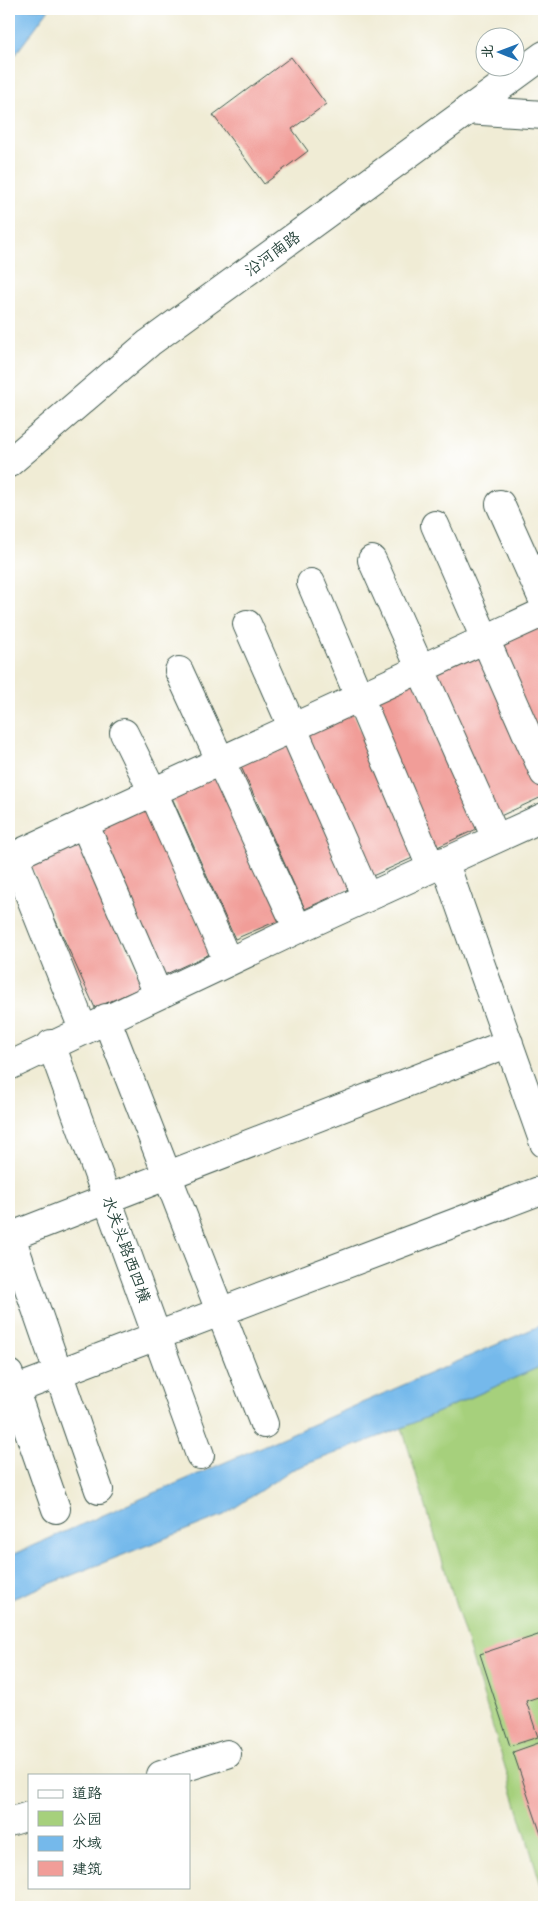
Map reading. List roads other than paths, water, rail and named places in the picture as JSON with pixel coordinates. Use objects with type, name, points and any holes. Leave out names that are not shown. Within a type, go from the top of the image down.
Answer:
[{"type":"street","name":"沿河南路","points":[[9,463],[149,343],[544,55]]},
{"type":"street","points":[[467,110],[544,115]]},
{"type":"street","points":[[500,504],[544,602]]},
{"type":"street","points":[[435,525],[544,774]]},
{"type":"street","points":[[372,560],[496,838]]},
{"type":"street","points":[[311,584],[359,696],[437,864],[509,1043],[544,1143]]},
{"type":"street","points":[[264,1424],[167,1176],[14,856],[544,612]]},
{"type":"street","points":[[247,624],[367,897]]},
{"type":"street","points":[[179,671],[298,929]]},
{"type":"street","points":[[124,733],[153,792],[228,962]]},
{"type":"street","points":[[9,1066],[94,1024],[437,864],[544,817]]},
{"type":"street","points":[[84,823],[158,994]]},
{"type":"street","points":[[99,1490],[9,1235],[167,1176],[509,1043]]},
{"type":"street","name":"水关头路西四横","points":[[52,1044],[200,1455]]},
{"type":"street","points":[[56,1509],[11,1385],[58,1374],[544,1189]]},
{"type":"street","points":[[164,1774],[227,1754]]},
{"type":"street","points":[[9,1822],[28,1816]]},
{"type":"water","points":[[9,9],[49,9],[9,63]]},
{"type":"water","points":[[544,1324],[544,1365],[402,1428],[291,1470],[224,1515],[9,1600],[9,1556]]}]
